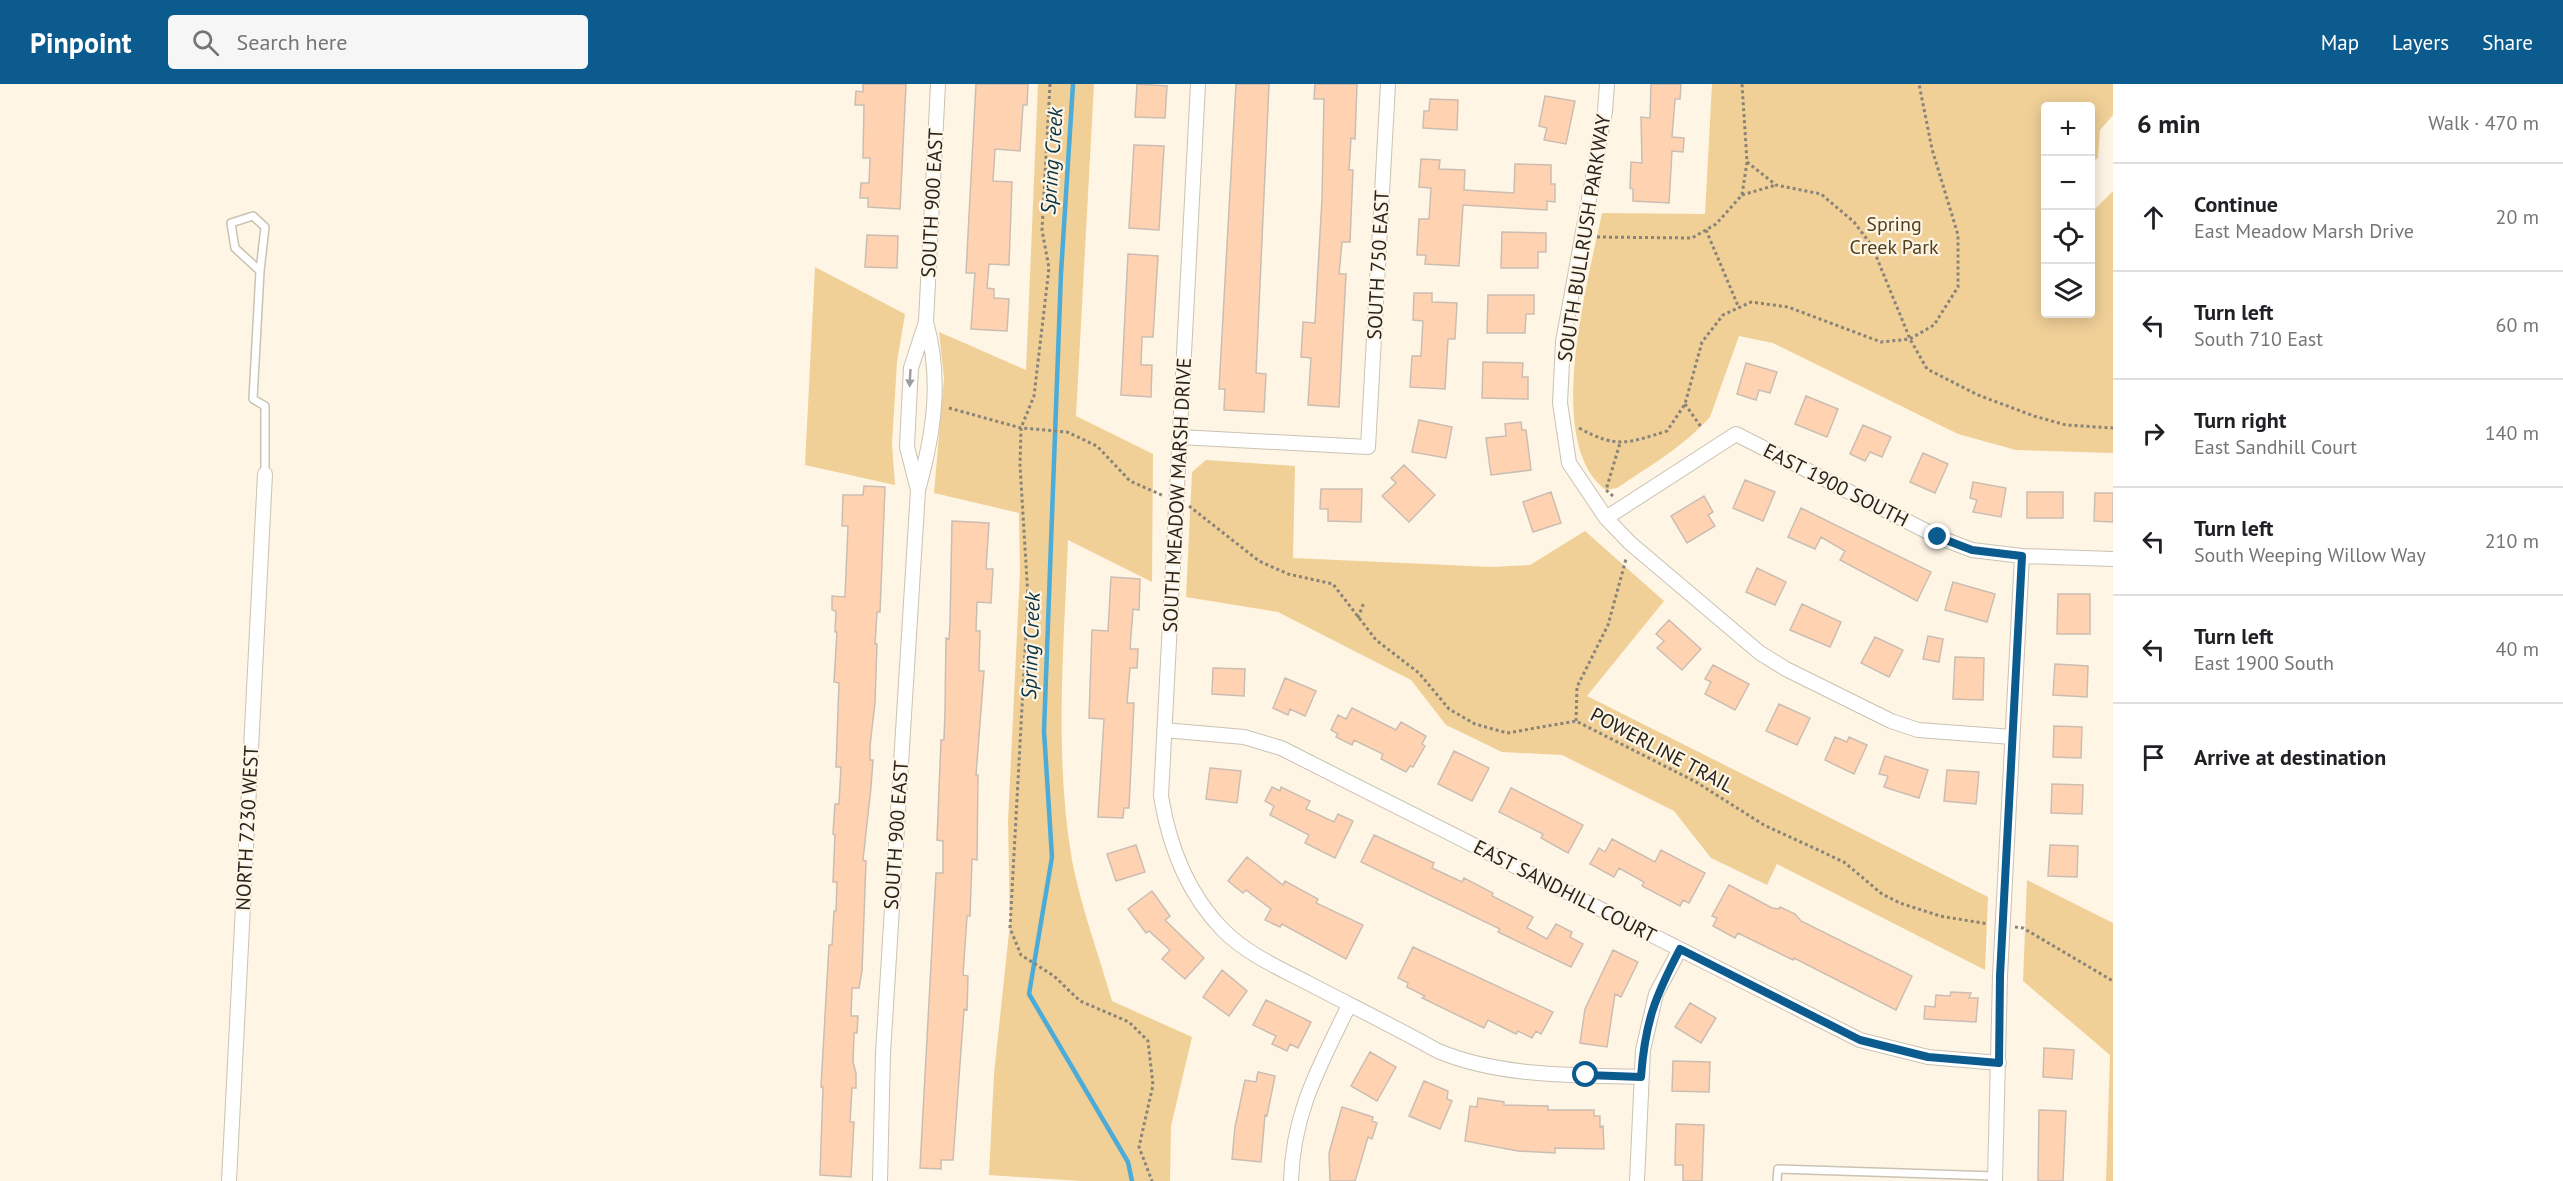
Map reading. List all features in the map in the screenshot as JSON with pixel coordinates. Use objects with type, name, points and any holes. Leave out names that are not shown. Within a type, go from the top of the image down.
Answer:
[{"type":"street","name":"SOUTH 900 EAST","points":[[880,1181],[884,1041],[918,490],[931,446],[936,369],[926,322],[938,84]]},
{"type":"street","name":"SOUTH MEADOW MARSH DRIVE","points":[[1198,84],[1161,796],[1167,833],[1182,871],[1198,899],[1224,931],[1258,957],[1459,1060],[1490,1067],[1641,1077]]},
{"type":"street","name":"SOUTH 750 EAST","points":[[1180,437],[1368,447],[1388,84]]},
{"type":"street","name":"SOUTH BULLRUSH PARKWAY","points":[[1606,518],[1569,463],[1560,404],[1563,342],[1605,111],[1607,84]]},
{"type":"street","name":"SOUTH 900 EAST","points":[[918,490],[907,447],[909,405],[911,368],[926,322]]},
{"type":"street","name":"EAST 1900 SOUTH","points":[[1606,518],[1736,434],[1938,537],[1972,550],[2022,556],[2113,559]]},
{"type":"street","name":"NORTH 7230 WEST","points":[[229,1181],[265,474]]},
{"type":"street","points":[[1606,518],[1630,543],[1760,653],[1786,669],[1891,721],[1918,730],[2012,737]]},
{"type":"street","points":[[1995,1178],[2000,976],[2022,556]]},
{"type":"street","name":"EAST SANDHILL COURT","points":[[1164,730],[1244,737],[1281,748],[1860,1040],[1928,1057],[1999,1063]]},
{"type":"street","points":[[1637,1181],[1643,1050],[1654,1001],[1680,949]]},
{"type":"street","points":[[1291,1181],[1297,1130],[1304,1099],[1349,1005]]},
{"type":"lane","points":[[260,271],[235,248],[231,223],[253,216],[265,227],[260,271],[253,399],[265,406],[265,474]]},
{"type":"lane","points":[[1778,1181],[1778,1169],[1995,1178]]},
{"type":"path","points":[[1050,84],[1042,230],[1048,268],[1034,396],[1021,428],[1020,465],[1028,597],[1010,928],[1021,955],[1044,970],[1080,1000],[1129,1023],[1148,1041],[1153,1085],[1139,1147],[1152,1181]]},
{"type":"path","points":[[1742,84],[1747,162],[1742,195]]},
{"type":"path","points":[[1578,427],[1594,436],[1620,443],[1667,431],[1685,404],[1702,342],[1723,315],[1751,302],[1788,307],[1881,342],[1910,339],[1934,325],[1958,287],[1958,235],[1932,149],[1919,84]]},
{"type":"path","points":[[1747,162],[1776,185],[1821,194],[1854,222],[1878,257],[1910,339],[1927,369],[1978,395],[2066,425],[2113,428]]},
{"type":"path","points":[[1597,237],[1692,238],[1716,224],[1742,195],[1776,185]]},
{"type":"path","points":[[1706,230],[1739,308]]},
{"type":"path","points":[[1685,404],[1701,427]]},
{"type":"path","points":[[942,406],[1021,428],[1067,432],[1097,446],[1130,481],[1162,495]]},
{"type":"path","points":[[1606,490],[1620,443]]},
{"type":"path","name":"POWERLINE TRAIL","points":[[1193,507],[1259,561],[1288,574],[1333,584],[1376,640],[1419,673],[1449,709],[1475,724],[1507,733],[1576,722],[1696,782],[1764,825],[1844,862],[1882,894],[1900,903],[1940,916],[1991,924]]},
{"type":"path","points":[[1576,722],[1577,687],[1608,625],[1625,562]]},
{"type":"path","points":[[1358,618],[1364,602]]},
{"type":"path","points":[[2023,928],[2113,981]]},
{"type":"green space","points":[[1038,84],[1094,84],[1076,416],[1153,454],[1152,582],[1068,540],[1062,741],[1066,820],[1072,860],[1085,914],[1112,1001],[1192,1037],[1171,1126],[1170,1181],[1081,1181],[989,1175],[994,1074],[1010,923],[1008,821],[1020,571],[1019,513],[934,493],[944,378],[939,332],[1026,370]]},
{"type":"green space","name":"Spring Creek Park","points":[[1712,84],[2113,84],[2113,115],[2100,130],[2098,158],[2095,160],[2095,102],[2041,102],[2041,318],[2095,318],[2095,209],[2113,191],[2113,453],[2016,450],[1958,434],[1773,343],[1739,336],[1710,417],[1666,456],[1617,488],[1606,490],[1587,468],[1577,436],[1573,399],[1575,359],[1581,317],[1602,213],[1705,214]]},
{"type":"green space","points":[[815,267],[905,314],[897,362],[892,444],[895,485],[805,465]]},
{"type":"green space","points":[[1206,460],[1295,466],[1293,558],[1492,567],[1530,565],[1585,531],[1664,601],[1587,696],[1988,897],[1985,970],[1777,864],[1767,885],[1711,858],[1674,811],[1562,755],[1502,752],[1446,725],[1411,680],[1278,612],[1186,597],[1192,472]]},
{"type":"green space","points":[[2027,880],[2113,923],[2113,1181],[2106,1181],[2110,1055],[2023,981]]},
{"type":"building","points":[[863,84],[906,84],[900,209],[868,207],[868,198],[860,198],[861,183],[869,183],[870,158],[863,158],[864,105],[855,105],[856,91],[863,92]]},
{"type":"building","points":[[976,84],[1028,84],[1027,105],[1023,105],[1020,151],[995,149],[993,181],[1012,182],[1009,265],[989,264],[987,288],[994,289],[994,298],[1009,299],[1007,331],[971,329],[975,273],[966,273]]},
{"type":"building","points":[[1137,84],[1167,86],[1165,118],[1135,117]]},
{"type":"building","points":[[1236,84],[1269,84],[1256,373],[1266,374],[1264,412],[1224,410],[1225,389],[1219,389]]},
{"type":"building","points":[[1315,84],[1357,84],[1355,139],[1351,138],[1349,170],[1353,170],[1350,242],[1342,242],[1339,274],[1346,274],[1339,407],[1308,405],[1311,358],[1301,357],[1303,322],[1315,323],[1322,199],[1324,99],[1314,99]]},
{"type":"building","points":[[1651,84],[1681,84],[1680,99],[1675,99],[1672,137],[1684,138],[1683,152],[1672,151],[1669,203],[1633,201],[1633,189],[1630,188],[1631,162],[1642,163],[1641,117],[1650,118]]},
{"type":"building","points":[[1545,96],[1575,101],[1566,144],[1544,140],[1547,128],[1539,126]]},
{"type":"building","points":[[1430,99],[1458,100],[1457,130],[1423,128],[1424,111],[1429,111]]},
{"type":"building","points":[[1134,145],[1164,146],[1159,230],[1129,228]]},
{"type":"building","points":[[1421,159],[1440,160],[1439,169],[1465,170],[1464,190],[1514,193],[1515,164],[1551,165],[1551,184],[1555,184],[1555,202],[1547,201],[1547,210],[1463,205],[1459,266],[1425,264],[1426,255],[1417,255],[1419,219],[1429,219],[1431,188],[1419,187]]},
{"type":"building","points":[[1502,232],[1546,233],[1546,252],[1538,252],[1538,268],[1501,268]]},
{"type":"building","points":[[867,235],[898,236],[897,268],[865,267]]},
{"type":"building","points":[[1128,254],[1158,256],[1153,337],[1142,337],[1141,365],[1152,365],[1151,397],[1121,395]]},
{"type":"building","points":[[1414,293],[1432,293],[1432,302],[1457,303],[1455,339],[1448,339],[1445,389],[1410,387],[1412,356],[1421,356],[1423,321],[1413,320]]},
{"type":"building","points":[[1488,295],[1534,295],[1534,314],[1526,314],[1525,333],[1487,333]]},
{"type":"building","points":[[1483,362],[1523,363],[1522,377],[1528,377],[1528,399],[1482,398]]},
{"type":"building","points":[[1746,363],[1777,372],[1770,393],[1759,390],[1756,400],[1737,394]]},
{"type":"building","points":[[1806,396],[1838,409],[1827,437],[1795,424]]},
{"type":"building","points":[[1419,420],[1452,427],[1446,458],[1412,452]]},
{"type":"building","points":[[1521,422],[1522,430],[1526,430],[1531,470],[1491,475],[1486,438],[1506,436],[1505,424]]},
{"type":"building","points":[[1863,425],[1891,437],[1882,457],[1870,452],[1865,461],[1850,454]]},
{"type":"building","points":[[1923,453],[1948,464],[1935,493],[1910,482]]},
{"type":"building","points":[[1404,465],[1435,495],[1409,522],[1382,496],[1396,483],[1391,478]]},
{"type":"building","points":[[1745,480],[1775,492],[1763,521],[1733,508]]},
{"type":"building","points":[[1973,482],[2006,488],[2001,517],[1973,512],[1977,500],[1970,498]]},
{"type":"building","points":[[864,486],[885,487],[880,612],[877,612],[875,644],[877,644],[875,702],[870,746],[870,760],[873,760],[863,860],[866,861],[862,971],[859,988],[852,988],[851,1016],[858,1016],[857,1033],[854,1033],[853,1062],[856,1088],[852,1088],[850,1122],[854,1122],[851,1177],[820,1175],[823,1087],[821,1087],[829,945],[832,945],[834,911],[836,911],[837,882],[833,882],[835,835],[833,834],[835,804],[839,804],[841,767],[836,767],[839,683],[834,682],[837,632],[835,632],[836,611],[832,610],[832,596],[845,597],[848,526],[842,526],[843,495],[863,495]]},
{"type":"building","points":[[1321,489],[1362,489],[1361,522],[1328,521],[1328,509],[1320,509]]},
{"type":"building","points":[[1551,492],[1561,523],[1533,532],[1523,502]]},
{"type":"building","points":[[2027,492],[2063,492],[2063,518],[2027,518]]},
{"type":"building","points":[[2095,493],[2113,493],[2113,522],[2094,521]]},
{"type":"building","points":[[1704,496],[1713,512],[1708,515],[1715,526],[1687,543],[1671,516]]},
{"type":"building","points":[[1801,508],[1931,572],[1917,601],[1840,560],[1845,551],[1821,537],[1815,549],[1788,537]]},
{"type":"building","points":[[952,521],[989,523],[986,569],[993,569],[991,603],[977,602],[976,631],[980,631],[979,671],[984,671],[976,775],[978,775],[977,860],[972,859],[970,916],[967,916],[963,975],[968,976],[967,1010],[964,1009],[953,1160],[941,1160],[941,1169],[920,1168],[936,873],[943,873],[943,841],[937,840],[941,740],[944,740],[946,638],[949,639],[950,624]]},
{"type":"building","points":[[1757,568],[1786,582],[1775,605],[1746,592]]},
{"type":"building","points":[[1111,577],[1140,579],[1139,610],[1133,609],[1130,649],[1138,649],[1137,668],[1130,668],[1127,703],[1134,703],[1129,808],[1124,808],[1123,818],[1098,817],[1104,719],[1089,718],[1092,630],[1108,631]]},
{"type":"building","points":[[1953,582],[1995,594],[1987,622],[1945,610]]},
{"type":"building","points":[[2058,594],[2090,594],[2090,634],[2057,634]]},
{"type":"building","points":[[1802,604],[1841,622],[1830,647],[1790,630]]},
{"type":"building","points":[[1669,620],[1701,649],[1682,670],[1657,648],[1664,641],[1656,634]]},
{"type":"building","points":[[1928,636],[1943,639],[1939,662],[1923,659]]},
{"type":"building","points":[[1875,637],[1903,650],[1889,677],[1861,663]]},
{"type":"building","points":[[1955,657],[1984,658],[1983,700],[1953,699]]},
{"type":"building","points":[[2055,664],[2088,666],[2087,697],[2053,695]]},
{"type":"building","points":[[1713,665],[1749,684],[1735,710],[1705,694],[1711,682],[1705,679]]},
{"type":"building","points":[[1213,668],[1245,669],[1244,696],[1212,694]]},
{"type":"building","points":[[1285,678],[1316,691],[1305,716],[1290,709],[1288,715],[1273,708]]},
{"type":"building","points":[[1779,704],[1810,718],[1797,745],[1766,731]]},
{"type":"building","points":[[1352,708],[1396,730],[1401,722],[1426,736],[1422,744],[1425,746],[1413,767],[1410,766],[1406,772],[1381,759],[1383,754],[1354,740],[1352,745],[1336,737],[1338,734],[1331,730],[1338,715],[1346,719]]},
{"type":"building","points":[[2054,726],[2082,727],[2081,758],[2053,757]]},
{"type":"building","points":[[1835,737],[1847,742],[1849,737],[1867,745],[1854,774],[1825,760]]},
{"type":"building","points":[[1454,751],[1489,768],[1472,801],[1438,784]]},
{"type":"building","points":[[1885,756],[1928,770],[1919,798],[1884,787],[1888,776],[1879,774]]},
{"type":"building","points":[[1210,768],[1241,771],[1237,803],[1206,799]]},
{"type":"building","points":[[1947,770],[1979,772],[1976,804],[1944,801]]},
{"type":"building","points":[[2052,784],[2083,785],[2082,814],[2051,813]]},
{"type":"building","points":[[1272,787],[1280,791],[1281,787],[1310,801],[1306,809],[1334,822],[1338,814],[1353,821],[1335,858],[1305,843],[1309,835],[1270,815],[1274,806],[1265,801]]},
{"type":"building","points":[[1511,788],[1583,825],[1568,853],[1541,838],[1543,834],[1499,812]]},
{"type":"building","points":[[1374,835],[1434,863],[1432,868],[1462,882],[1464,878],[1493,893],[1492,896],[1533,917],[1527,928],[1547,939],[1556,924],[1572,932],[1570,937],[1583,944],[1571,967],[1498,932],[1500,929],[1361,862]]},
{"type":"building","points":[[1612,839],[1655,862],[1661,850],[1705,873],[1689,903],[1683,900],[1680,906],[1642,886],[1644,882],[1619,868],[1614,877],[1590,864],[1599,848],[1605,852]]},
{"type":"building","points":[[1136,845],[1145,872],[1116,881],[1107,854]]},
{"type":"building","points":[[2050,845],[2078,846],[2077,877],[2048,876]]},
{"type":"building","points":[[1247,857],[1283,885],[1285,881],[1318,899],[1316,903],[1363,925],[1346,959],[1282,924],[1280,927],[1265,920],[1271,909],[1246,890],[1243,893],[1228,881]]},
{"type":"building","points":[[1729,885],[1772,908],[1779,909],[1780,907],[1795,914],[1801,921],[1912,976],[1896,1010],[1794,958],[1793,960],[1738,933],[1735,938],[1713,926],[1717,918],[1712,916]]},
{"type":"building","points":[[1152,891],[1170,916],[1165,920],[1204,958],[1185,979],[1162,959],[1170,950],[1149,931],[1146,933],[1128,909]]},
{"type":"building","points":[[1413,947],[1553,1012],[1541,1034],[1536,1031],[1532,1038],[1518,1031],[1516,1034],[1488,1020],[1484,1028],[1422,998],[1425,996],[1407,987],[1408,983],[1398,978]]},
{"type":"building","points":[[1613,950],[1638,962],[1621,997],[1615,994],[1607,1047],[1580,1043],[1585,1009]]},
{"type":"building","points":[[1222,970],[1247,991],[1229,1016],[1203,997]]},
{"type":"building","points":[[1951,992],[1971,993],[1969,998],[1978,998],[1976,1022],[1924,1019],[1925,1006],[1935,1007],[1936,995],[1950,996]]},
{"type":"building","points":[[1266,1000],[1311,1022],[1298,1048],[1290,1044],[1287,1051],[1272,1044],[1276,1036],[1253,1025]]},
{"type":"building","points":[[1690,1003],[1716,1018],[1701,1043],[1675,1027]]},
{"type":"building","points":[[2044,1048],[2074,1050],[2072,1079],[2043,1077]]},
{"type":"building","points":[[1370,1052],[1396,1067],[1377,1101],[1351,1086]]},
{"type":"building","points":[[1673,1061],[1710,1062],[1709,1092],[1672,1091]]},
{"type":"building","points":[[1258,1072],[1275,1076],[1267,1116],[1265,1115],[1261,1162],[1232,1159],[1235,1127],[1245,1080],[1256,1082]]},
{"type":"building","points":[[1424,1081],[1448,1091],[1447,1099],[1452,1101],[1440,1129],[1409,1116]]},
{"type":"building","points":[[1478,1098],[1504,1102],[1504,1105],[1548,1106],[1548,1110],[1594,1110],[1594,1116],[1600,1116],[1600,1127],[1603,1126],[1604,1149],[1555,1148],[1555,1153],[1518,1151],[1465,1141],[1470,1106],[1477,1107]]},
{"type":"building","points":[[1342,1107],[1373,1117],[1372,1121],[1377,1123],[1372,1139],[1368,1137],[1355,1181],[1330,1181],[1329,1153]]},
{"type":"building","points":[[2039,1110],[2066,1111],[2063,1181],[2038,1181]]},
{"type":"building","points":[[1676,1124],[1704,1125],[1702,1181],[1683,1181],[1683,1165],[1675,1165]]},
{"type":"waterway","name":"Spring Creek","points":[[1073,84],[1061,273],[1044,731],[1052,857],[1029,994],[1128,1162],[1132,1181]]},
{"type":"route","points":[[1586,1075],[1641,1077],[1643,1050],[1656,994],[1680,949],[1860,1040],[1928,1057],[1999,1063],[2000,976],[2022,556],[1972,550],[1938,537]]}]
